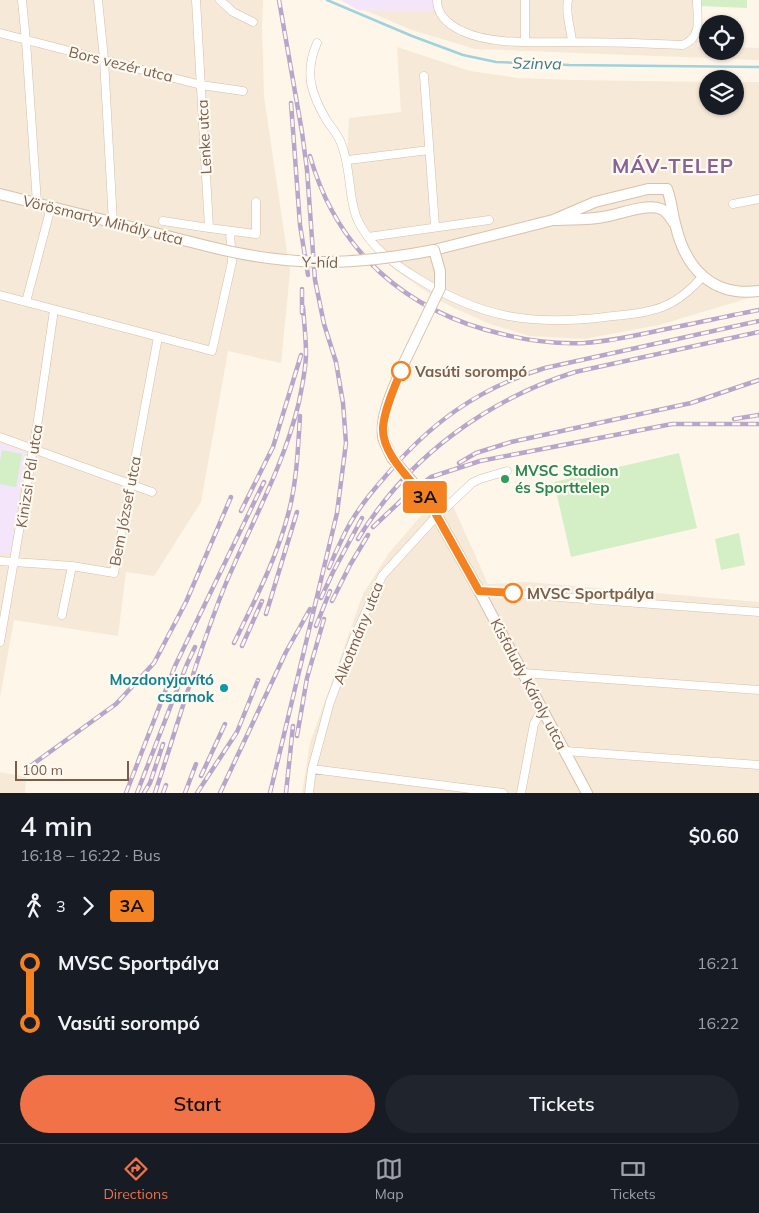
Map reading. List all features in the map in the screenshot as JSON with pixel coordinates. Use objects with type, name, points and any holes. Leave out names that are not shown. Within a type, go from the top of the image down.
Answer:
[{"type":"main road","points":[[553,220],[595,202],[648,190],[667,189],[675,224],[686,257],[691,265],[703,276],[722,288],[736,291],[759,291]]},
{"type":"main road","name":"Vörösmarty Mihály utca","points":[[0,194],[207,246]]},
{"type":"main road","points":[[553,220],[604,217],[646,207],[654,207],[661,208],[675,224]]},
{"type":"main road","name":"Y-híd","points":[[207,246],[268,259],[319,262],[371,260],[434,250],[553,220]]},
{"type":"main road","name":"Kisfaludy Károly utca","points":[[434,250],[440,271],[440,288],[403,365],[386,413],[383,429],[384,441],[392,458],[421,492],[438,516],[543,708],[587,793]]},
{"type":"street","points":[[22,0],[37,204]]},
{"type":"street","points":[[98,0],[104,59],[114,223]]},
{"type":"street","name":"Lenke utca","points":[[196,0],[209,228]]},
{"type":"street","points":[[220,0],[233,12],[253,22]]},
{"type":"street","points":[[437,0],[440,12],[448,23],[462,32],[482,38],[525,42],[683,45],[692,42],[697,33],[698,0]]},
{"type":"street","points":[[525,0],[525,42]]},
{"type":"street","points":[[568,0],[566,11],[572,42]]},
{"type":"street","name":"Bors vezér utca","points":[[0,33],[201,85],[243,91]]},
{"type":"street","points":[[317,43],[310,57],[311,89],[340,140],[348,160],[355,215],[368,237],[381,252],[433,288],[464,304],[495,314],[522,319],[559,321],[654,311],[680,299],[703,276]]},
{"type":"street","points":[[424,76],[435,226]]},
{"type":"street","points":[[348,160],[429,150]]},
{"type":"street","points":[[733,204],[759,199]]},
{"type":"street","points":[[163,221],[230,232],[256,234],[256,202]]},
{"type":"street","points":[[26,302],[51,207]]},
{"type":"street","points":[[368,237],[435,226],[489,220]]},
{"type":"street","points":[[0,295],[212,351],[232,262],[230,232]]},
{"type":"street","name":"Kinizsi Pál utca","points":[[0,642],[44,385],[54,310]]},
{"type":"street","name":"Bem József utca","points":[[0,561],[72,566],[114,573],[158,337]]},
{"type":"street","points":[[0,437],[152,492]]},
{"type":"street","name":"Alkotmány utca","points":[[308,793],[312,769],[330,702],[354,638],[382,576],[472,483],[507,471]]},
{"type":"street","points":[[62,615],[72,566]]},
{"type":"street","points":[[479,591],[759,612]]},
{"type":"street","points":[[523,673],[759,690]]},
{"type":"street","points":[[520,793],[534,724],[543,708]]},
{"type":"street","points":[[565,751],[759,765]]},
{"type":"street","points":[[312,769],[503,793]]},
{"type":"shaded area","points":[[0,0],[263,0],[264,97],[290,272],[281,363],[228,351],[201,502],[154,576],[126,572],[118,636],[14,620],[0,697]]},
{"type":"shaded area","points":[[341,0],[699,0],[697,47],[699,47],[699,58],[475,49],[412,30]]},
{"type":"shaded area","points":[[341,0],[434,0],[433,12],[358,10]]},
{"type":"shaded area","points":[[397,47],[470,71],[518,78],[699,82],[699,115],[744,115],[744,82],[759,82],[759,295],[659,325],[584,339],[530,336],[490,324],[456,309],[437,299],[395,270],[369,245],[355,216],[347,157],[349,118],[401,112]]},
{"type":"shaded area","points":[[744,47],[759,48],[759,60],[744,59]]},
{"type":"shaded area","points":[[0,443],[26,453],[10,554],[0,553]]},
{"type":"shaded area","points":[[445,488],[488,584],[528,582],[759,602],[759,793],[302,793],[310,743],[363,594],[389,553]]},
{"type":"shaded area","points":[[0,772],[26,777],[25,793],[0,793]]},
{"type":"green space","points":[[702,0],[747,0],[747,8],[701,6]]},
{"type":"green space","points":[[2,450],[22,454],[16,487],[0,484]]},
{"type":"green space","points":[[679,453],[697,528],[571,557],[554,482]]},
{"type":"green space","points":[[739,533],[745,565],[721,570],[715,539]]},
{"type":"waterway","name":"Szinva","points":[[327,0],[412,36],[463,55],[496,62],[569,65],[759,67]]},
{"type":"railway","points":[[270,793],[337,513],[346,443],[343,403],[336,362],[324,324],[315,280],[307,170],[279,0]]},
{"type":"railway","points":[[291,103],[300,225],[308,275]]},
{"type":"railway","points":[[310,156],[322,190],[338,221],[358,249],[381,273],[407,293],[436,310],[468,324],[502,334],[533,340],[584,343],[625,338],[759,310]]},
{"type":"railway","points":[[302,289],[302,313]]},
{"type":"railway","points":[[155,793],[214,613],[275,474],[292,427],[304,378],[306,347],[303,307]]},
{"type":"railway","points":[[329,568],[351,521],[378,485],[419,441],[456,410],[476,397],[521,376],[545,368],[759,321]]},
{"type":"railway","points":[[358,539],[400,483],[425,458],[480,416],[510,399],[542,384],[575,372],[759,332]]},
{"type":"railway","points":[[241,511],[273,447],[301,355]]},
{"type":"railway","points":[[459,463],[476,453],[511,442],[691,403],[759,380]]},
{"type":"railway","points":[[734,419],[759,415]]},
{"type":"railway","points":[[234,643],[265,578],[289,511],[297,464],[300,416]]},
{"type":"railway","points":[[373,527],[408,494],[431,477],[480,461],[672,424],[759,424]]},
{"type":"railway","points":[[126,793],[175,666],[264,482]]},
{"type":"railway","points":[[29,767],[116,704],[154,663],[186,602],[231,497]]},
{"type":"railway","points":[[266,614],[297,512]]},
{"type":"railway","points":[[321,598],[362,518]]},
{"type":"railway","points":[[332,601],[368,535]]},
{"type":"railway","points":[[316,626],[330,591]]},
{"type":"railway","points":[[242,646],[262,601]]},
{"type":"railway","points":[[220,793],[286,652],[310,609]]},
{"type":"railway","points":[[297,736],[307,678],[324,619]]},
{"type":"railway","points":[[137,793],[195,647]]},
{"type":"railway","points":[[197,793],[237,732],[258,680]]},
{"type":"railway","points":[[201,776],[225,724]]},
{"type":"railway","points":[[286,793],[293,726]]},
{"type":"railway","points":[[144,793],[150,783],[163,744]]},
{"type":"railway","points":[[185,793],[196,764]]},
{"type":"railway","points":[[163,793],[166,785]]},
{"type":"bus line","name":"3A","points":[[401,371],[388,405],[383,429],[387,448],[392,458],[433,509],[479,591],[513,593]]},
{"type":"place","name":"Vasúti sorompó","points":[[401,371]]},
{"type":"place","name":"MVSC Stadion és Sporttelep","points":[[505,479]]},
{"type":"place","name":"MVSC Sportpálya","points":[[513,593]]},
{"type":"place","name":"Mozdonyjavító csarnok","points":[[224,688]]},
{"type":"district","name":"MÁV-TELEP","points":[[673,165]]}]
